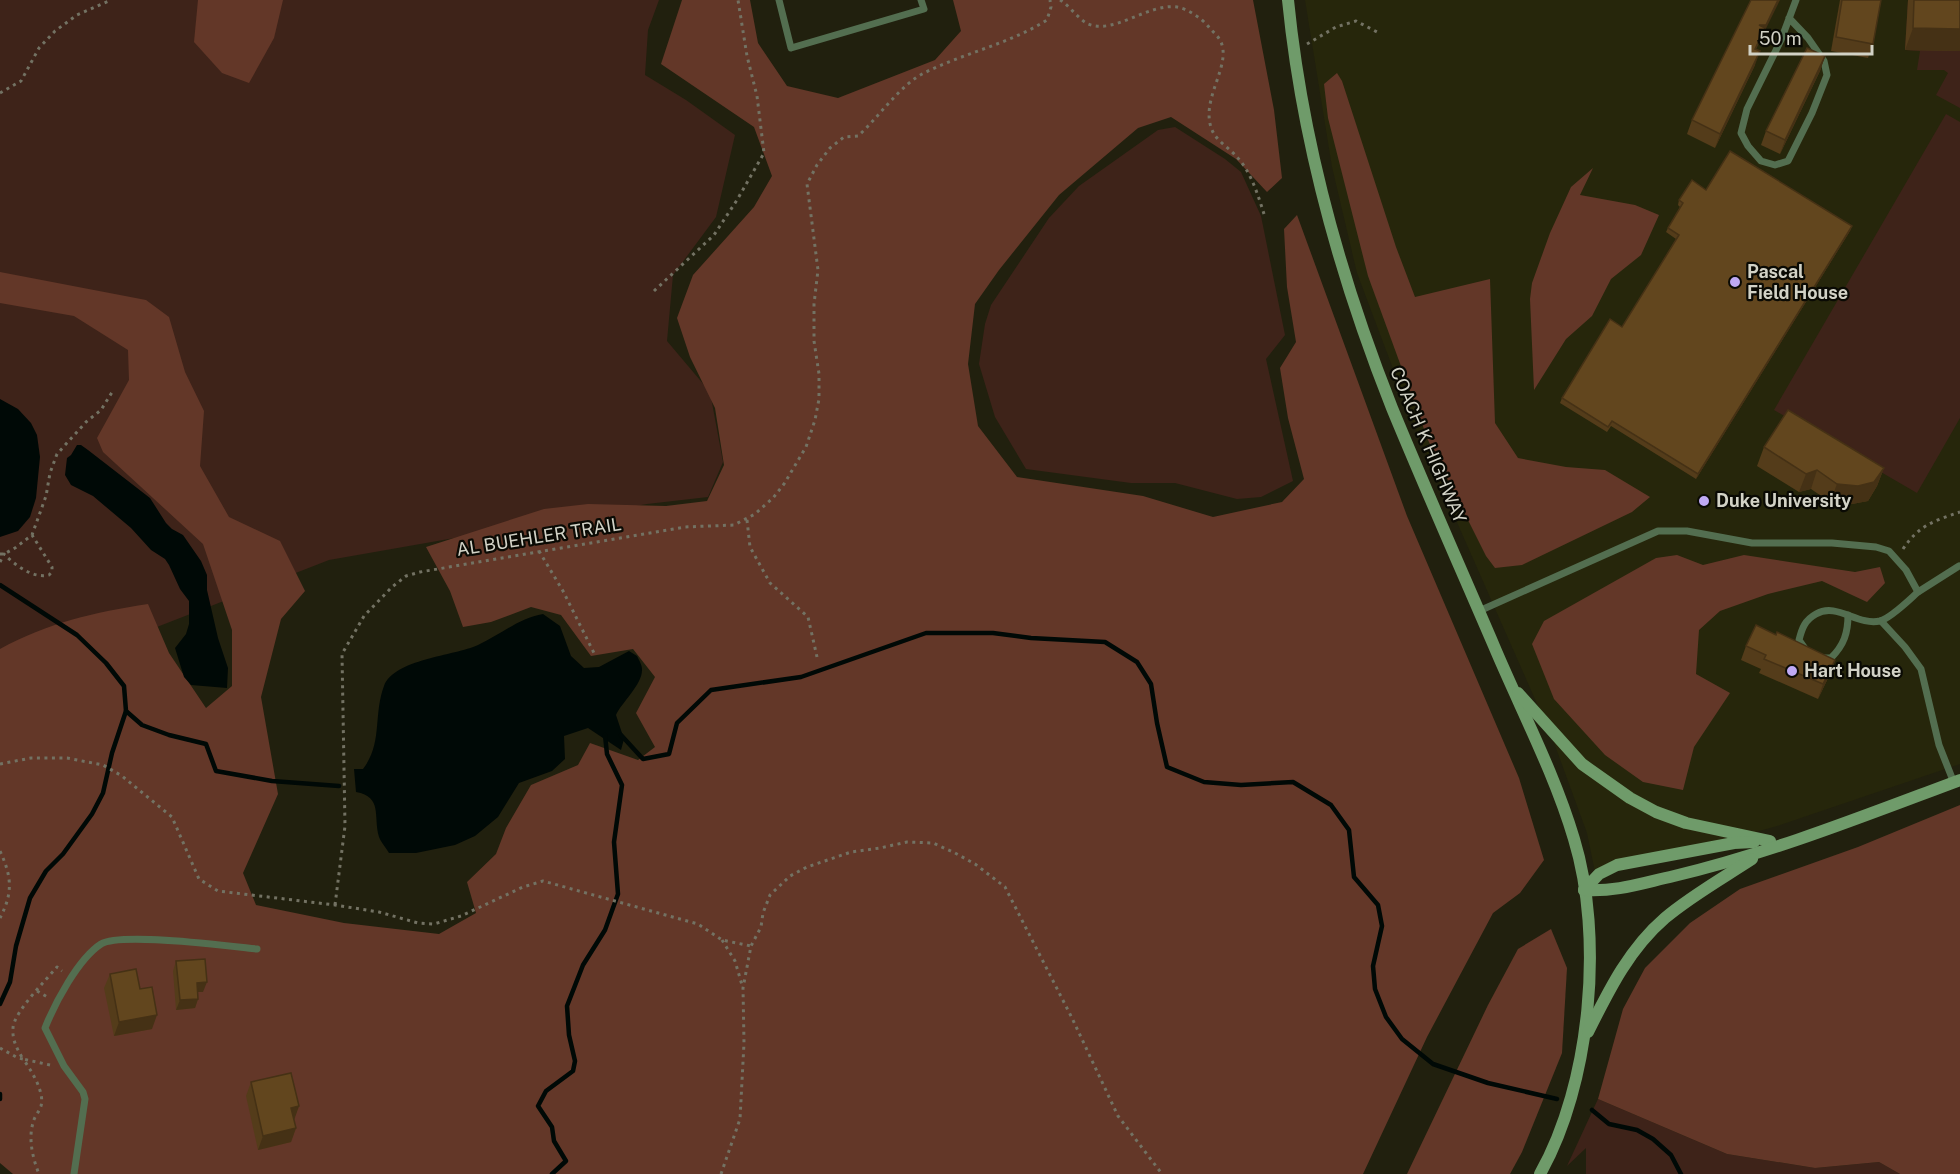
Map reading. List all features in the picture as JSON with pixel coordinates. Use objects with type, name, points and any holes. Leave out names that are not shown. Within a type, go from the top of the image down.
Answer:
[{"type":"main road","name":"COACH K HIGHWAY","points":[[1288,0],[1294,51],[1316,171],[1350,294],[1368,349],[1549,772],[1574,840],[1588,924],[1589,968],[1584,1041]]},
{"type":"main road","points":[[1511,685],[1582,764],[1630,798],[1656,812],[1686,823],[1768,845]]},
{"type":"main road","points":[[1584,890],[1611,891],[1725,864],[1768,845],[1816,833],[1957,782]]},
{"type":"main road","points":[[1584,890],[1599,874],[1617,865],[1734,843],[1768,845]]},
{"type":"main road","points":[[1540,1174],[1569,1103],[1584,1041],[1615,979],[1647,936],[1665,918],[1768,845]]},
{"type":"lane","points":[[779,0],[791,48],[924,9],[921,0]]},
{"type":"lane","points":[[1789,18],[1808,38],[1824,61],[1827,75],[1812,113],[1788,161],[1775,165],[1761,161],[1748,146],[1742,134],[1747,109],[1781,39],[1789,18],[1796,0]]},
{"type":"lane","points":[[1479,611],[1658,531],[1687,531],[1752,543],[1832,543],[1876,547],[1889,551],[1906,570],[1918,592]]},
{"type":"lane","points":[[1848,615],[1848,630],[1840,649],[1831,658],[1816,656],[1805,650],[1799,640],[1803,625],[1811,616],[1823,610],[1831,610],[1848,615],[1866,621],[1881,621],[1918,592],[1959,566]]},
{"type":"lane","points":[[1881,621],[1921,669],[1939,745],[1957,782]]},
{"type":"lane","points":[[74,1174],[85,1098],[52,1045],[45,1028],[56,1002],[71,978],[102,943],[126,939],[258,949]]},
{"type":"path","points":[[0,93],[21,81],[39,48],[55,31],[77,15],[111,0]]},
{"type":"path","points":[[654,291],[714,235],[738,200],[764,153],[757,96],[747,56],[738,0]]},
{"type":"path","name":"AL BUEHLER TRAIL","points":[[335,905],[345,826],[342,654],[364,616],[406,576],[447,566],[685,527],[734,525],[755,514],[773,498],[806,447],[819,399],[819,374],[814,341],[818,270],[807,184],[817,165],[830,148],[844,137],[858,136],[876,120],[902,89],[923,73],[1030,31],[1047,20],[1051,7],[1050,0]]},
{"type":"path","points":[[1060,0],[1088,24],[1105,26],[1138,13],[1177,7],[1205,22],[1221,42],[1223,62],[1213,88],[1209,112],[1214,134],[1239,158],[1252,181],[1264,214]]},
{"type":"path","points":[[1294,51],[1336,27],[1356,21],[1377,32]]},
{"type":"path","points":[[0,562],[2,554],[32,536],[57,454],[86,422],[101,410],[114,389]]},
{"type":"path","points":[[1896,560],[1914,533],[1924,526],[1960,512]]},
{"type":"path","points":[[747,519],[750,547],[770,583],[808,617],[817,657]]},
{"type":"path","points":[[2,554],[23,569],[37,575],[49,575],[52,567],[32,536]]},
{"type":"path","points":[[539,551],[563,591],[595,656]]},
{"type":"path","points":[[0,764],[31,758],[68,758],[103,765],[122,776],[172,817],[199,879],[218,891],[335,905],[379,912],[418,923],[434,924],[461,916],[523,886],[543,881],[698,924],[722,940],[751,946]]},
{"type":"path","points":[[721,1174],[740,1119],[744,1062],[743,988],[751,946],[761,927],[763,913],[770,895],[789,876],[807,867],[852,852],[907,842],[933,843],[975,864],[1005,887],[1072,1018],[1118,1116],[1162,1174]]},
{"type":"path","points":[[0,851],[11,881],[8,903],[0,918]]},
{"type":"path","points":[[722,940],[735,961],[743,988]]},
{"type":"path","points":[[1,1048],[23,1059],[33,1072],[38,1084],[42,1104],[32,1124],[32,1156],[39,1174]]},
{"type":"shaded area","points":[[0,0],[659,0],[648,30],[645,75],[686,100],[735,135],[716,217],[673,275],[667,341],[710,392],[723,462],[708,497],[647,504],[329,560],[95,651],[0,696]]},
{"type":"shaded area","points":[[198,0],[283,0],[274,38],[249,83],[222,73],[194,42]]},
{"type":"shaded area","points":[[682,0],[750,0],[758,43],[787,86],[838,98],[935,60],[961,31],[953,0],[1253,0],[1274,110],[1282,178],[1267,192],[1236,159],[1171,117],[1138,128],[1059,195],[999,270],[975,304],[968,364],[978,426],[1017,477],[1143,496],[1213,517],[1282,502],[1304,479],[1288,418],[1280,368],[1296,342],[1287,287],[1284,229],[1297,215],[1407,516],[1519,778],[1544,860],[1520,893],[1493,913],[1427,1037],[1363,1174],[13,1174],[0,1163],[0,649],[54,625],[148,604],[169,653],[206,708],[232,686],[232,630],[203,544],[103,452],[97,438],[129,380],[128,350],[74,316],[0,303],[0,272],[146,300],[169,317],[185,372],[204,411],[200,466],[229,517],[280,541],[305,591],[281,619],[261,697],[278,794],[243,873],[256,905],[344,923],[439,934],[476,913],[467,882],[496,854],[506,828],[531,785],[578,765],[590,743],[638,760],[655,747],[636,713],[655,677],[633,649],[591,656],[561,615],[531,607],[491,622],[463,627],[450,591],[426,547],[544,509],[588,504],[666,506],[707,501],[724,465],[715,408],[690,357],[677,318],[693,275],[754,207],[772,176],[754,127],[661,64]]},
{"type":"shaded area","name":"Duke University","points":[[1305,0],[1960,0],[1960,764],[1777,826],[1595,872],[1587,833],[1553,740],[1415,427],[1357,273],[1332,167]]},
{"type":"shaded area","points":[[1908,0],[1960,0],[1960,108],[1936,95],[1948,73],[1944,70],[1917,70],[1920,51],[1905,50]]},
{"type":"shaded area","points":[[1337,73],[1342,81],[1396,247],[1415,297],[1490,279],[1495,423],[1518,458],[1566,467],[1605,470],[1650,497],[1632,512],[1522,565],[1495,568],[1486,556],[1428,440],[1368,276],[1328,118],[1324,84]]},
{"type":"shaded area","points":[[1946,114],[1960,122],[1960,418],[1917,493],[1774,410]]},
{"type":"shaded area","points":[[1175,127],[1241,172],[1261,216],[1285,335],[1266,359],[1293,481],[1261,497],[1237,499],[1175,483],[1131,483],[1026,469],[995,417],[979,364],[985,324],[991,305],[1049,218],[1079,186],[1158,130]]},
{"type":"shaded area","points":[[1593,168],[1580,195],[1635,205],[1659,215],[1641,255],[1611,279],[1592,316],[1566,339],[1534,390],[1530,299],[1532,283],[1550,233],[1571,187]]},
{"type":"shaded area","points":[[0,399],[18,409],[31,423],[37,435],[40,457],[36,498],[30,517],[18,531],[0,537]]},
{"type":"shaded area","points":[[77,445],[88,450],[150,498],[166,523],[183,535],[201,561],[207,575],[207,590],[218,638],[228,668],[227,688],[191,685],[184,677],[175,648],[186,634],[189,624],[189,601],[180,589],[165,559],[151,550],[131,528],[93,496],[71,485],[65,475],[67,458]]},
{"type":"shaded area","points":[[1677,555],[1703,565],[1744,555],[1855,572],[1880,567],[1885,583],[1867,602],[1822,581],[1768,594],[1720,611],[1699,630],[1696,674],[1730,693],[1694,747],[1683,790],[1643,782],[1605,755],[1554,699],[1532,644],[1544,621],[1656,558]]},
{"type":"shaded area","points":[[543,614],[560,626],[571,656],[584,668],[599,667],[629,651],[637,656],[642,666],[639,681],[616,715],[624,739],[621,750],[588,728],[564,736],[565,759],[552,771],[519,783],[498,817],[475,836],[455,845],[416,853],[389,853],[379,837],[374,803],[370,798],[356,792],[354,769],[363,769],[373,749],[384,686],[390,677],[412,664],[478,645],[518,623]]},
{"type":"shaded area","points":[[1960,805],[1960,1174],[1900,1174],[1879,1162],[1815,1168],[1727,1154],[1598,1099],[1623,1009],[1645,968],[1690,923],[1740,889],[1858,847]]},
{"type":"shaded area","points":[[1551,929],[1567,968],[1562,1053],[1522,1152],[1510,1174],[1407,1174],[1488,1005],[1518,949]]},
{"type":"shaded area","points":[[1598,1099],[1727,1154],[1815,1168],[1879,1162],[1900,1174],[1586,1174],[1586,1148],[1567,1166]]},
{"type":"building","points":[[1751,0],[1778,0],[1766,25],[1759,25],[1765,28],[1755,49],[1760,51],[1720,134],[1692,120]]},
{"type":"building","points":[[1842,0],[1881,0],[1873,44],[1836,37]]},
{"type":"building","points":[[1914,0],[1960,0],[1960,29],[1913,28]]},
{"type":"building","points":[[1807,48],[1825,56],[1785,140],[1766,131]]},
{"type":"building","name":"Pascal Field House","points":[[1730,151],[1852,226],[1698,474],[1612,421],[1608,427],[1562,398],[1610,319],[1622,327],[1679,235],[1668,228],[1683,203],[1679,200],[1692,180],[1706,190]]},
{"type":"building","points":[[1788,410],[1884,468],[1874,482],[1858,486],[1837,484],[1817,470],[1806,474],[1764,447]]},
{"type":"building","points":[[1756,625],[1776,635],[1777,632],[1835,660],[1823,684],[1764,659],[1766,655],[1746,646]]},
{"type":"building","points":[[205,959],[207,982],[197,983],[198,999],[180,1000],[176,961]]},
{"type":"building","points":[[136,969],[140,989],[152,987],[157,1015],[119,1022],[110,974]]},
{"type":"building","points":[[291,1073],[299,1106],[291,1108],[296,1128],[263,1136],[251,1082]]},
{"type":"waterway","points":[[0,585],[77,635],[106,663],[124,686],[126,711],[142,725],[169,735],[206,744],[216,771],[272,781],[339,786]]},
{"type":"waterway","points":[[621,735],[643,759],[669,754],[677,723],[711,690],[801,677],[926,633],[993,633],[1031,638],[1105,642],[1137,662],[1151,684],[1167,767],[1204,782],[1241,785],[1293,782],[1331,805],[1349,830],[1354,877],[1378,905],[1382,926],[1373,966],[1375,989],[1386,1017],[1402,1039],[1433,1064],[1488,1083],[1557,1099]]},
{"type":"waterway","points":[[0,1004],[10,982],[16,946],[30,898],[46,871],[63,854],[92,814],[103,793],[112,753],[126,711]]},
{"type":"waterway","points":[[552,1174],[566,1161],[554,1141],[552,1127],[538,1106],[546,1091],[573,1071],[575,1061],[569,1035],[567,1006],[583,965],[605,930],[618,894],[614,842],[622,785],[607,754],[605,735]]},
{"type":"waterway","points":[[0,1094],[0,1099]]},
{"type":"waterway","points":[[1592,1110],[1609,1124],[1637,1130],[1653,1139],[1671,1155],[1681,1174]]},
{"type":"place","name":"Pascal Field House","points":[[1735,282]]},
{"type":"place","name":"Duke University","points":[[1704,501]]},
{"type":"place","name":"Hart House","points":[[1792,671]]}]
